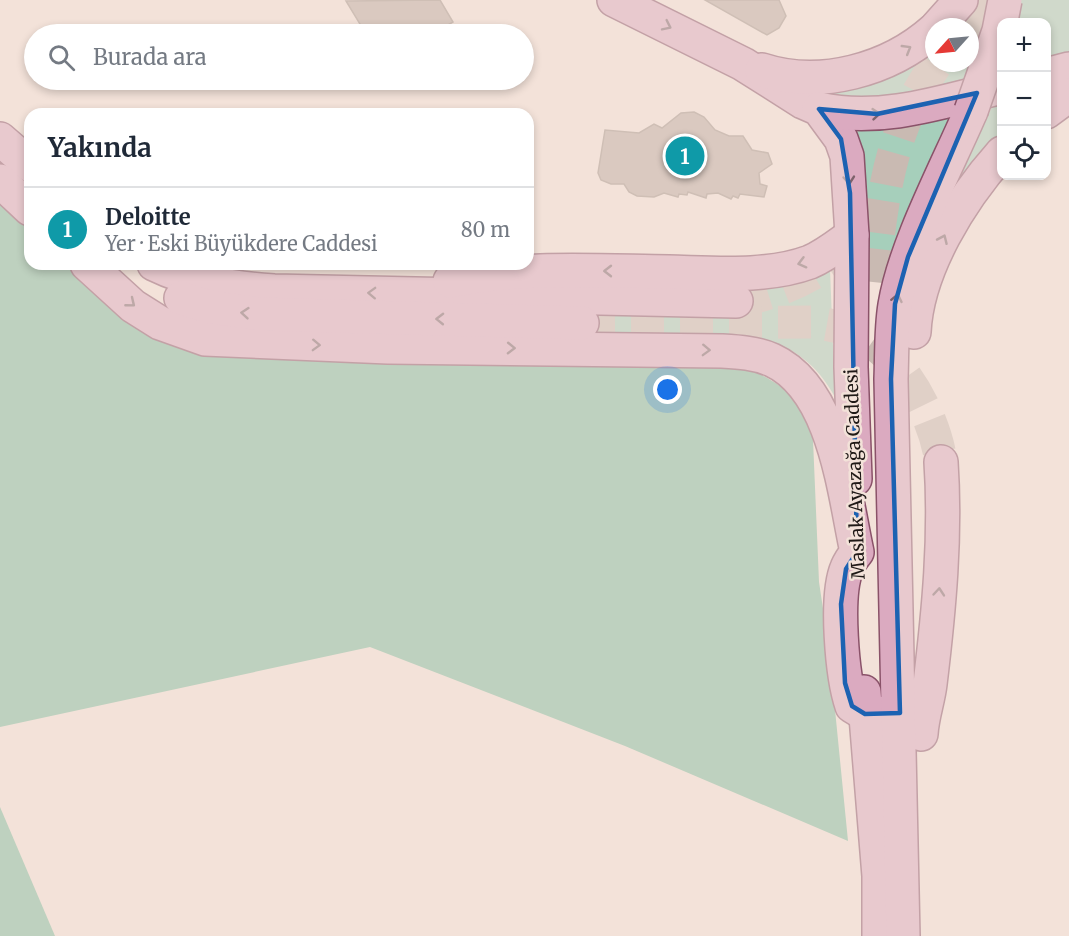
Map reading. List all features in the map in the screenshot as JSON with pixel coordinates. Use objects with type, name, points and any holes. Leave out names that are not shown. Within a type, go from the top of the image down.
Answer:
[{"type":"main road","points":[[614,0],[743,64],[774,74],[835,76],[873,66],[906,50],[925,36]]},
{"type":"main road","points":[[945,18],[961,0]]},
{"type":"main road","points":[[909,936],[913,912],[892,713],[891,379],[896,304],[908,257],[970,111],[999,31],[1005,0]]},
{"type":"main road","name":"Maslak Ayazağa Caddesi","points":[[743,64],[803,102],[819,109],[837,132],[847,156],[852,235],[851,367],[857,552],[892,713],[879,876],[879,936]]},
{"type":"main road","points":[[1051,74],[1069,69]]},
{"type":"main road","points":[[819,109],[854,115],[877,114],[997,88]]},
{"type":"main road","points":[[1051,109],[1069,95]]},
{"type":"main road","points":[[0,139],[24,160]]},
{"type":"main road","points":[[892,713],[918,690],[914,326],[919,300],[947,229],[997,160]]},
{"type":"main road","points":[[0,181],[24,203]]},
{"type":"main road","points":[[431,295],[446,282],[480,275],[555,272],[711,273],[789,267],[826,255],[852,235]]},
{"type":"main road","points":[[94,270],[133,306],[151,318],[187,334],[205,339],[388,347],[722,351],[751,353],[773,360],[806,389],[828,428],[857,552]]},
{"type":"main road","points":[[140,270],[158,286],[175,296],[235,312],[284,316],[582,323]]},
{"type":"main road","points":[[168,270],[194,281],[235,288],[431,295],[736,301]]},
{"type":"main road","points":[[873,282],[903,936]]},
{"type":"main road","points":[[892,713],[929,688],[943,554],[941,462]]},
{"type":"highlighted area","points":[[977,93],[908,257],[895,304],[891,379],[900,713],[865,714],[852,706],[845,683],[841,604],[846,569],[857,552],[850,193],[841,139],[819,109],[877,114]]},
{"type":"green space","points":[[976,0],[994,0],[979,48],[979,18],[962,18]]},
{"type":"green space","points":[[1021,0],[1069,0],[1069,56],[1051,62],[1051,18],[1017,18]]},
{"type":"green space","points":[[925,52],[925,72],[972,72],[968,84],[882,103],[831,98],[833,93],[878,81]]},
{"type":"green space","points":[[997,99],[997,143],[965,182],[960,178]]},
{"type":"green space","points":[[958,112],[889,277],[866,273],[854,132]]},
{"type":"green space","points":[[0,202],[24,224],[24,270],[73,270],[147,334],[185,350],[211,355],[750,369],[784,389],[799,404],[805,414],[813,440],[819,582],[829,649],[848,841],[625,746],[370,647],[0,727]]},
{"type":"green space","points":[[830,269],[835,397],[823,378],[800,356],[771,342],[583,336],[583,308]]},
{"type":"green space","points":[[0,807],[55,936],[0,936]]},
{"type":"building","points":[[440,0],[453,22],[450,24],[360,24],[346,1]]},
{"type":"building","points":[[705,0],[779,0],[786,16],[779,28],[767,35]]},
{"type":"building","points":[[694,112],[704,117],[715,130],[729,136],[743,136],[752,150],[768,153],[772,164],[759,173],[760,184],[767,186],[764,197],[740,194],[738,198],[733,196],[731,199],[718,193],[707,194],[706,198],[688,192],[687,195],[679,194],[678,197],[664,193],[654,197],[637,196],[629,192],[624,184],[611,184],[601,180],[598,173],[605,130],[639,133],[654,124],[662,128],[681,113]]},
{"type":"tunnel","points":[[977,18],[997,0]]},
{"type":"tunnel","points":[[873,282],[884,195],[890,168],[908,114],[931,72]]},
{"type":"tunnel","points":[[736,301],[785,287],[830,262]]},
{"type":"tunnel","points":[[582,323],[813,322],[850,330],[877,346],[891,359],[915,390],[932,426],[941,462]]},
{"type":"place","name":"Deloitte","points":[[685,156]]}]
